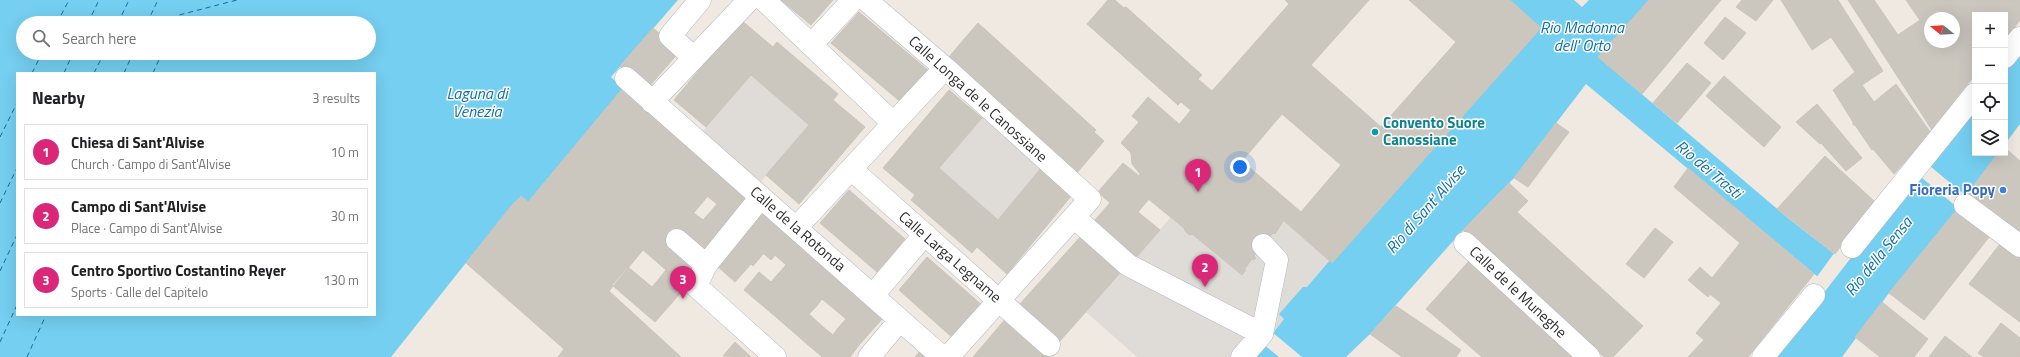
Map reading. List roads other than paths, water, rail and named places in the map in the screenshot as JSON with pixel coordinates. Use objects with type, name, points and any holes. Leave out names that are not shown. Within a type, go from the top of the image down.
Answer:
[{"type":"street","points":[[694,58],[670,36],[700,0]]},
{"type":"street","points":[[626,78],[652,102],[749,0]]},
{"type":"street","points":[[764,0],[893,123]]},
{"type":"street","points":[[811,45],[853,0]]},
{"type":"street","name":"Calle Longa de le Canossiane","points":[[866,0],[945,68],[1090,199],[1074,216]]},
{"type":"street","points":[[2008,52],[2020,38]]},
{"type":"street","points":[[796,228],[945,68]]},
{"type":"street","points":[[1852,247],[1972,98]]},
{"type":"street","name":"Calle de la Rotonda","points":[[652,102],[942,357]]},
{"type":"street","name":"Calle Larga Legname","points":[[851,169],[1049,345]]},
{"type":"street","points":[[761,197],[706,265],[696,286],[775,357]]},
{"type":"street","points":[[1965,205],[2020,246]]},
{"type":"street","points":[[948,357],[1074,216],[1128,265],[1262,334]]},
{"type":"street","points":[[873,295],[925,234]]},
{"type":"street","points":[[677,240],[706,265]]},
{"type":"street","name":"Calle de le Muneghe","points":[[1465,243],[1588,357]]},
{"type":"street","points":[[1242,357],[1262,334],[1277,260],[1263,245]]},
{"type":"street","points":[[1763,357],[1814,295]]},
{"type":"street","points":[[869,357],[900,320]]},
{"type":"water","name":"Laguna di Venezia","points":[[0,0],[678,0],[611,77],[623,88],[528,202],[521,196],[512,205],[391,357],[0,357]]},
{"type":"water","points":[[1510,0],[1574,0],[1582,7],[1589,0],[1649,0],[1598,57],[1789,219],[1846,263],[1972,107],[1972,156],[1996,156],[1958,208],[1889,293],[1842,357],[1772,357],[1829,286],[1586,84],[1514,178],[1463,230],[1370,334],[1346,357],[1255,357],[1284,319],[1279,314],[1303,287],[1307,287],[1331,259],[1332,263],[1540,28]]},
{"type":"water","points":[[2020,47],[2020,124],[2008,140],[2008,84],[2008,62]]},
{"type":"place","name":"Convento Suore Canossiane","points":[[1375,132]]},
{"type":"place","name":"Fioreria Popy","points":[[2003,190]]},
{"type":"place","name":"Chiesa di Sant'Alvise","points":[[1198,192]]},
{"type":"place","name":"Campo di Sant'Alvise","points":[[1205,287]]},
{"type":"place","name":"Centro Sportivo Costantino Reyer","points":[[683,299]]},
{"type":"water label","name":"Rio Madonna dell' Orto","points":[[1582,36]]},
{"type":"water label","name":"Rio dei Trasti","points":[[1709,169]]},
{"type":"water label","name":"Rio di Sant' Alvise","points":[[1425,209]]},
{"type":"water label","name":"Rio della Sensa","points":[[1878,256]]}]
